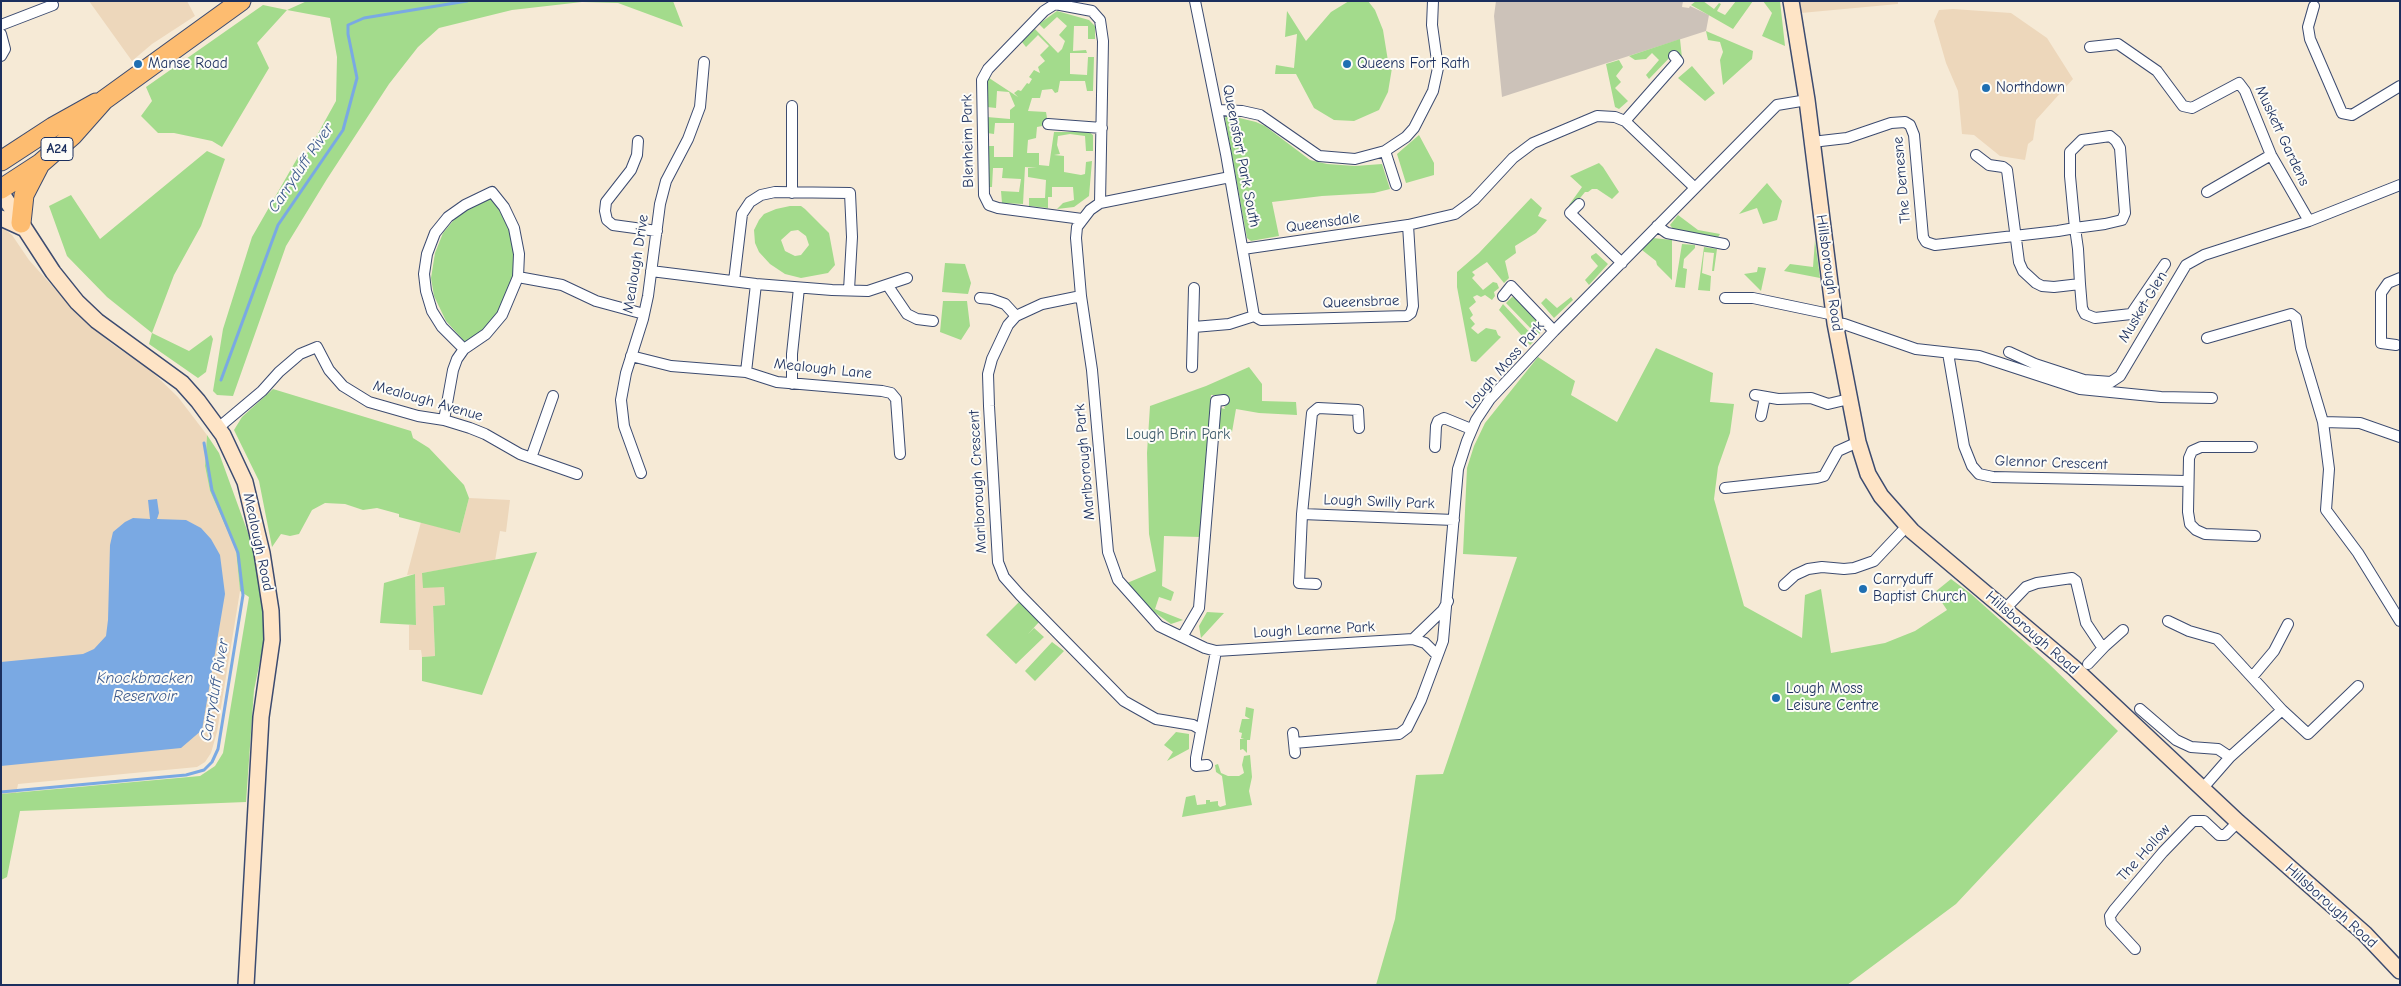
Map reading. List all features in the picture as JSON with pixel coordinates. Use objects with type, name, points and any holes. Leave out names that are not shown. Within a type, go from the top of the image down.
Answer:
[{"type":"highway","name":"A24","points":[[1,190],[41,163],[73,135],[104,100],[241,1]]},
{"type":"highway","name":"A24","points":[[1,161],[87,107],[104,100]]},
{"type":"highway","points":[[1,174],[49,144],[73,135]]},
{"type":"highway","points":[[23,226],[24,194],[41,163]]},
{"type":"main road","name":"Hillsborough Road","points":[[1791,1],[1807,100],[1834,319],[1858,442],[1868,474],[1881,496],[1907,526],[2074,668],[2238,822],[2365,934],[2400,971]]},
{"type":"main road","name":"Mealough Road","points":[[1,190],[53,272],[77,302],[97,321],[182,383],[218,428],[239,466],[249,496],[262,552],[271,611],[272,640],[266,674],[260,735],[246,985]]},
{"type":"main road","points":[[1,218],[23,226]]},
{"type":"street","name":"Queensfort Park South","points":[[1195,1],[1218,110],[1254,316]]},
{"type":"street","points":[[1218,110],[1242,111],[1260,116],[1318,156],[1355,159],[1385,151],[1406,137],[1421,117],[1437,80],[1438,68],[1432,24],[1433,1]]},
{"type":"street","name":"Blenheim Park","points":[[1082,219],[998,208],[989,205],[984,195],[982,80],[988,69],[1044,11],[1055,4],[1092,11],[1100,20],[1103,41],[1100,203]]},
{"type":"street","points":[[1,25],[53,5]]},
{"type":"street","points":[[2314,6],[2308,27],[2310,39],[2342,113],[2352,115],[2400,86]]},
{"type":"street","points":[[1,34],[5,49],[1,56]]},
{"type":"street","name":"Muskett Gardens","points":[[2090,48],[2118,44],[2157,71],[2183,106],[2192,108],[2239,83],[2245,91],[2271,155],[2309,221]]},
{"type":"street","points":[[1679,61],[1624,121],[1694,187]]},
{"type":"street","name":"Mealough Drive","points":[[641,473],[624,426],[621,400],[631,356],[644,314],[660,204],[666,181],[688,139],[700,107],[704,62]]},
{"type":"street","name":"Lough Moss Park","points":[[1294,743],[1399,734],[1407,728],[1421,700],[1445,634],[1458,468],[1471,428],[1490,400],[1554,330],[1776,106],[1807,100]]},
{"type":"street","points":[[792,106],[792,192]]},
{"type":"street","name":"Queensdale","points":[[1243,249],[1408,226],[1443,218],[1464,209],[1513,158],[1533,143],[1597,116],[1615,117],[1624,121]]},
{"type":"street","name":"The Demesne","points":[[1812,142],[1847,138],[1880,125],[1905,122],[1913,129],[1921,228],[1926,242],[1934,245],[2095,226],[2122,220],[2125,213],[2120,148],[2110,136],[2104,135],[2082,140],[2070,152],[2070,176],[2075,228]]},
{"type":"street","points":[[1048,124],[1102,128]]},
{"type":"street","points":[[638,141],[637,155],[631,170],[606,202],[605,211],[607,220],[613,225],[657,231]]},
{"type":"street","points":[[1385,151],[1396,185]]},
{"type":"street","points":[[1976,155],[1989,166],[2003,167],[2007,170],[2018,262],[2023,270],[2036,283],[2054,287],[2080,284]]},
{"type":"street","points":[[2207,192],[2271,155]]},
{"type":"street","points":[[1082,219],[1100,203],[1230,177]]},
{"type":"street","points":[[2309,221],[2400,185]]},
{"type":"street","points":[[444,420],[453,370],[464,349],[486,334],[502,315],[518,277],[519,254],[514,228],[504,207],[492,192],[465,205],[448,217],[435,233],[427,254],[424,274],[426,291],[432,312],[442,327],[464,349]]},
{"type":"street","points":[[734,281],[742,214],[750,202],[761,195],[792,192],[850,193],[852,237],[850,290]]},
{"type":"street","points":[[1579,204],[1570,213],[1622,262]]},
{"type":"street","name":"Marlborough Park","points":[[1082,219],[1077,227],[1076,238],[1080,296],[1092,370],[1108,552],[1118,580],[1159,626],[1216,651]]},
{"type":"street","name":"Musket Glen","points":[[2009,352],[2036,364],[2084,380],[2111,382],[2120,376],[2186,265],[2204,254],[2309,221]]},
{"type":"street","name":"Queensbrae","points":[[1254,316],[1261,320],[1407,316],[1411,313],[1413,306],[1408,226]]},
{"type":"street","points":[[1656,226],[1667,232],[1724,244]]},
{"type":"street","points":[[2075,228],[2082,308],[2090,317],[2131,314],[2165,264]]},
{"type":"street","points":[[651,271],[799,288],[868,291],[888,286],[907,278]]},
{"type":"street","points":[[518,277],[562,285],[596,301],[644,314]]},
{"type":"street","points":[[2396,345],[2381,342],[2381,293],[2388,283],[2400,278]]},
{"type":"street","points":[[746,372],[756,284]]},
{"type":"street","points":[[888,286],[907,314],[917,319],[933,321]]},
{"type":"street","points":[[1503,296],[1511,286],[1554,330]]},
{"type":"street","points":[[792,384],[792,354],[799,288]]},
{"type":"street","points":[[1192,367],[1194,288]]},
{"type":"street","points":[[980,298],[990,298],[1005,304],[1016,316],[1035,306],[1080,296]]},
{"type":"street","points":[[1725,298],[1753,298],[1834,319],[1916,349],[1979,356],[2080,389],[2161,397],[2212,398]]},
{"type":"street","points":[[2207,338],[2291,314],[2296,318],[2301,348],[2323,422],[2329,469],[2326,510],[2358,553],[2400,621]]},
{"type":"street","name":"Marlborough Crescent","points":[[1016,316],[1008,325],[992,359],[988,374],[998,562],[1004,576],[1020,596],[1124,701],[1156,719],[1192,725],[1200,729]]},
{"type":"street","points":[[1194,327],[1229,324],[1254,316]]},
{"type":"street","name":"Mealough Avenue","points":[[218,428],[262,391],[275,376],[300,354],[317,347],[329,370],[343,386],[369,402],[418,416],[444,420],[485,434],[520,454],[577,474]]},
{"type":"street","name":"Glennor Crescent","points":[[1948,353],[1964,446],[1972,466],[1979,474],[1993,477],[2187,481]]},
{"type":"street","name":"Mealough Lane","points":[[631,356],[671,366],[746,372],[777,382],[882,390],[891,393],[896,399],[900,454]]},
{"type":"street","points":[[531,458],[553,396]]},
{"type":"street","points":[[1761,416],[1760,396],[1778,399],[1801,397],[1828,404],[1849,399]]},
{"type":"street","points":[[1182,637],[1199,608],[1216,401],[1224,400]]},
{"type":"street","name":"Lough Swilly Park","points":[[1316,584],[1300,583],[1302,514],[1312,413],[1318,408],[1358,410],[1358,428]]},
{"type":"street","points":[[1435,447],[1438,421],[1444,418],[1471,428]]},
{"type":"street","points":[[2323,422],[2360,423],[2400,437]]},
{"type":"street","points":[[1725,488],[1824,476],[1838,451],[1858,442]]},
{"type":"street","points":[[2252,446],[2201,447],[2192,451],[2189,458],[2187,481],[2190,524],[2196,530],[2205,534],[2255,536]]},
{"type":"street","name":"Lough Swilly Park","points":[[1302,514],[1454,520]]},
{"type":"street","points":[[1784,585],[1795,575],[1808,569],[1822,567],[1854,568],[1874,561],[1907,526]]},
{"type":"street","points":[[2005,609],[2026,587],[2037,583],[2072,578],[2076,582],[2086,623],[2096,639],[2105,646]]},
{"type":"street","points":[[1437,656],[1425,643],[1413,639],[1443,610],[1448,600]]},
{"type":"street","points":[[2168,621],[2189,631],[2217,639],[2282,710],[2308,734],[2358,686]]},
{"type":"street","points":[[2252,676],[2274,651],[2288,624]]},
{"type":"street","points":[[2088,664],[2123,630]]},
{"type":"street","name":"Lough Learne Park","points":[[1216,651],[1413,639]]},
{"type":"street","points":[[1207,765],[1196,766],[1200,729],[1216,651]]},
{"type":"street","points":[[2140,709],[2176,740],[2191,747],[2218,749],[2230,757]]},
{"type":"street","points":[[2202,789],[2230,757],[2282,710]]},
{"type":"street","name":"The Hollow","points":[[2135,949],[2111,923],[2110,916],[2114,910],[2163,852],[2193,821],[2204,821],[2219,835],[2225,835],[2238,822]]},
{"type":"shaded area","points":[[89,1],[187,1],[195,16],[152,44],[132,61]]},
{"type":"shaded area","points":[[1496,1],[1683,1],[1682,7],[1689,8],[1690,6],[1709,15],[1706,31],[1502,97],[1494,16]]},
{"type":"shaded area","points":[[1800,1],[1898,1],[1898,4],[1801,13]]},
{"type":"shaded area","points":[[1953,9],[2011,13],[2047,38],[2073,79],[2036,120],[2033,140],[2028,144],[2025,160],[2000,156],[1974,135],[1962,134],[1958,91],[1946,63],[1934,21],[1939,10]]},
{"type":"shaded area","points":[[1,226],[12,235],[29,260],[80,317],[112,344],[149,369],[178,397],[207,435],[205,466],[210,491],[236,550],[240,591],[217,732],[211,753],[205,762],[197,767],[18,784],[1,868]]},
{"type":"shaded area","points":[[469,498],[510,500],[506,532],[500,531],[495,561],[422,573],[444,586],[445,605],[433,606],[435,656],[422,657],[421,650],[409,650],[409,625],[416,625],[415,574],[407,575],[421,522],[460,533]]},
{"type":"green space","points":[[307,1],[673,1],[683,27],[618,3],[582,2],[512,10],[439,28],[418,47],[389,84],[286,246],[233,396],[217,395],[213,391],[223,329],[252,237],[298,157],[305,157],[336,101],[337,57],[330,18],[287,10]]},
{"type":"green space","points":[[1349,1],[1368,1],[1375,10],[1383,30],[1388,61],[1392,68],[1388,92],[1379,110],[1354,121],[1334,120],[1314,108],[1296,74],[1275,74],[1276,65],[1294,68],[1297,34],[1285,37],[1287,11],[1306,41],[1331,12]]},
{"type":"green space","points":[[1696,1],[1703,1],[1714,9],[1719,3],[1721,4],[1717,11],[1725,15],[1736,1],[1753,1],[1733,29],[1691,5]]},
{"type":"green space","points":[[1763,1],[1780,1],[1785,46],[1762,36],[1772,13]]},
{"type":"green space","points":[[263,5],[287,10],[257,43],[269,68],[222,147],[212,141],[174,133],[158,133],[141,116],[152,101],[146,87]]},
{"type":"green space","points":[[1057,11],[1089,20],[1095,26],[1095,39],[1088,39],[1088,26],[1074,26],[1073,51],[1086,50],[1087,53],[1070,53],[1070,74],[1087,75],[1088,57],[1094,57],[1093,91],[1087,91],[1085,81],[1060,81],[1058,92],[1055,93],[1052,89],[1042,90],[1040,98],[1032,98],[1028,111],[1046,112],[1047,118],[1042,126],[1037,127],[1036,138],[1028,140],[1027,153],[1039,153],[1039,165],[1049,166],[1054,132],[1089,132],[1093,135],[1093,151],[1086,151],[1085,136],[1070,134],[1058,136],[1057,145],[1060,154],[1054,155],[1064,156],[1064,172],[1081,175],[1085,174],[1086,162],[1092,161],[1089,196],[1074,207],[1057,209],[1063,203],[1074,200],[1073,187],[1052,187],[1052,197],[1048,197],[1048,208],[1029,206],[1029,198],[1045,198],[1046,180],[1028,177],[1028,168],[1037,168],[1025,167],[1023,204],[1002,203],[1001,191],[1019,192],[1021,179],[1002,178],[1003,168],[993,168],[992,187],[988,187],[987,146],[994,146],[994,157],[1013,157],[1014,123],[995,123],[994,134],[987,133],[987,117],[1010,119],[1010,110],[1015,106],[1009,92],[997,91],[996,108],[987,107],[986,76],[1018,97],[1014,93],[1018,90],[1021,91],[1027,83],[1029,84],[1032,79],[1029,77],[1034,70],[1040,73],[1038,67],[1045,61],[1040,55],[1049,46],[1038,35],[1026,47],[1022,42],[1035,29],[1058,53],[1062,49],[1065,41],[1059,35],[1067,26],[1057,17],[1044,29],[1039,24]]},
{"type":"green space","points":[[1706,31],[1753,51],[1752,59],[1723,85],[1720,60],[1723,52],[1720,42],[1708,40]]},
{"type":"green space","points":[[1680,39],[1682,58],[1674,53],[1649,79],[1646,75],[1659,60],[1652,53],[1646,59],[1635,60],[1629,56]]},
{"type":"green space","points":[[1619,60],[1623,67],[1616,76],[1621,82],[1615,88],[1628,101],[1619,109],[1615,107],[1606,64]]},
{"type":"green space","points":[[1692,66],[1715,93],[1705,101],[1678,78]]},
{"type":"green space","points":[[1227,115],[1265,126],[1310,160],[1327,164],[1355,166],[1382,164],[1390,189],[1374,193],[1322,196],[1272,202],[1279,236],[1251,241],[1247,238],[1225,118]]},
{"type":"green space","points":[[1419,135],[1434,163],[1434,175],[1406,183],[1397,154]]},
{"type":"green space","points":[[207,151],[225,159],[201,226],[174,275],[152,333],[107,297],[67,256],[49,206],[71,195],[100,239]]},
{"type":"green space","points":[[1599,163],[1619,192],[1612,199],[1597,189],[1592,189],[1585,192],[1572,208],[1569,205],[1582,187],[1570,176]]},
{"type":"green space","points":[[1767,183],[1782,201],[1777,220],[1763,224],[1757,208],[1739,214]]},
{"type":"green space","points":[[1531,198],[1542,208],[1538,216],[1547,220],[1536,233],[1515,246],[1516,253],[1505,261],[1509,278],[1504,283],[1487,262],[1472,272],[1475,275],[1472,278],[1483,290],[1493,282],[1497,283],[1499,288],[1494,292],[1495,296],[1492,300],[1485,295],[1473,297],[1476,302],[1469,308],[1473,315],[1470,318],[1475,324],[1471,328],[1478,334],[1486,328],[1496,330],[1501,337],[1476,362],[1471,361],[1457,287],[1457,272],[1479,253]]},
{"type":"green space","points":[[493,199],[509,228],[514,244],[515,269],[505,300],[493,319],[473,339],[465,342],[446,321],[434,296],[431,278],[435,253],[443,233],[458,215],[483,200]]},
{"type":"green space","points":[[801,206],[829,233],[835,265],[828,273],[801,278],[785,274],[770,264],[759,252],[755,243],[754,230],[764,214],[776,209]],"holes":[[[798,230],[806,236],[809,245],[801,255],[795,256],[785,251],[781,240],[791,231]]]},
{"type":"green space","points":[[1678,215],[1698,230],[1720,234],[1717,239],[1674,230],[1670,225]]},
{"type":"green space","points":[[1653,238],[1672,240],[1672,280],[1657,265],[1656,261],[1642,250]]},
{"type":"green space","points":[[1815,240],[1820,278],[1784,271],[1790,264],[1813,267]]},
{"type":"green space","points":[[1682,244],[1695,245],[1695,248],[1684,259],[1683,268],[1687,269],[1685,288],[1675,287]]},
{"type":"green space","points":[[1704,247],[1717,249],[1714,271],[1712,271],[1714,253],[1704,252],[1702,273],[1711,276],[1710,291],[1698,290]]},
{"type":"green space","points":[[1596,253],[1608,264],[1589,285],[1585,280],[1598,266],[1591,258]]},
{"type":"green space","points":[[945,263],[965,264],[971,283],[968,294],[942,292]]},
{"type":"green space","points":[[1758,267],[1766,268],[1761,291],[1744,274],[1757,272]]},
{"type":"green space","points":[[1512,297],[1516,298],[1543,328],[1538,336],[1506,303]]},
{"type":"green space","points":[[1571,297],[1573,300],[1554,318],[1541,303],[1546,298],[1557,308]]},
{"type":"green space","points":[[943,301],[967,301],[970,326],[961,340],[940,332]]},
{"type":"green space","points":[[1503,304],[1536,339],[1530,345],[1499,310]]},
{"type":"green space","points":[[152,333],[189,351],[211,335],[213,339],[206,372],[198,378],[149,344]]},
{"type":"green space","name":"Lough Moss Leisure Centre","points":[[1656,348],[1713,373],[1710,402],[1734,404],[1730,433],[1718,467],[1714,499],[1744,606],[1802,638],[1805,595],[1821,589],[1831,653],[1885,643],[1915,631],[1947,610],[1935,592],[1951,579],[1971,594],[2048,663],[2118,731],[1956,904],[1847,985],[1376,985],[1395,919],[1416,775],[1443,774],[1517,557],[1463,554],[1467,468],[1474,446],[1485,423],[1538,357],[1575,381],[1571,395],[1617,422]]},
{"type":"green space","name":"Lough Brin Park","points":[[1249,367],[1262,384],[1262,401],[1296,402],[1297,415],[1259,413],[1236,409],[1232,432],[1219,431],[1221,408],[1225,409],[1224,407],[1228,404],[1227,395],[1211,395],[1200,537],[1164,536],[1162,586],[1174,592],[1171,601],[1159,597],[1155,609],[1183,620],[1171,624],[1154,612],[1127,583],[1156,571],[1149,534],[1147,453],[1150,406],[1206,386]]},
{"type":"green space","points":[[273,389],[411,431],[413,438],[429,448],[464,485],[469,498],[460,533],[399,517],[399,514],[377,508],[363,510],[345,504],[325,503],[312,510],[299,534],[290,536],[281,534],[272,547],[259,481],[234,430],[242,417]]},
{"type":"green space","points":[[207,435],[219,453],[256,555],[264,604],[265,637],[254,690],[246,802],[20,811],[7,877],[1,880],[1,794],[200,776],[215,766],[223,753],[249,597],[240,591],[236,550],[210,491],[205,466]]},
{"type":"green space","points":[[537,552],[482,695],[422,681],[422,657],[435,656],[433,606],[445,605],[444,587],[423,588],[422,573]]},
{"type":"green space","points":[[415,574],[416,625],[380,623],[384,583]]},
{"type":"green space","points":[[1019,602],[1039,622],[1028,634],[1034,628],[1044,637],[1016,664],[986,635]]},
{"type":"green space","points":[[1207,612],[1224,613],[1201,638],[1199,626]]},
{"type":"green space","points":[[1052,642],[1064,651],[1035,681],[1025,671]]},
{"type":"green space","points":[[1246,707],[1254,709],[1250,740],[1247,740],[1247,753],[1243,749],[1240,750],[1240,739],[1244,739],[1241,738],[1242,733],[1239,732],[1242,719],[1250,719],[1245,716]]},
{"type":"green space","points":[[1176,732],[1189,734],[1189,749],[1167,761],[1173,752],[1164,745]]},
{"type":"green space","points":[[1250,755],[1252,777],[1249,791],[1252,805],[1182,817],[1186,797],[1195,795],[1197,805],[1206,804],[1206,800],[1210,800],[1210,802],[1218,801],[1220,807],[1226,805],[1222,776],[1216,772],[1215,765],[1218,764],[1221,773],[1228,776],[1239,776],[1244,773],[1242,765],[1244,756]]},
{"type":"water","name":"Knockbracken Reservoir","points":[[157,499],[159,513],[157,519],[186,520],[201,528],[211,539],[220,555],[225,594],[202,730],[181,748],[1,766],[1,662],[83,654],[94,649],[106,636],[110,545],[113,532],[133,518],[150,519],[148,500]]},
{"type":"waterway","name":"Carryduff River","points":[[221,380],[278,225],[343,130],[357,78],[348,34],[348,25],[364,18],[467,1]]},
{"type":"waterway","name":"Carryduff River","points":[[1,792],[186,775],[204,770],[212,762],[218,749],[243,595],[238,553],[212,490],[204,443]]},
{"type":"place","name":"Manse Road","points":[[138,64]]},
{"type":"place","name":"Queens Fort Rath","points":[[1347,64]]},
{"type":"place","name":"Northdown","points":[[1986,88]]},
{"type":"place","name":"Carryduff Baptist Church","points":[[1863,589]]},
{"type":"place","name":"Lough Moss Leisure Centre","points":[[1776,698]]}]
